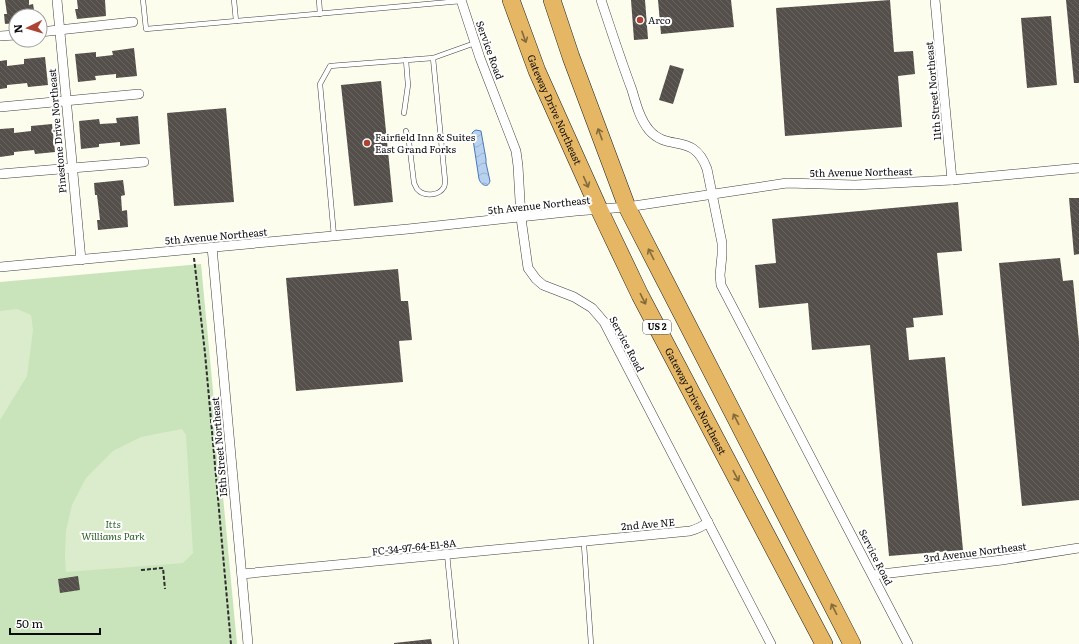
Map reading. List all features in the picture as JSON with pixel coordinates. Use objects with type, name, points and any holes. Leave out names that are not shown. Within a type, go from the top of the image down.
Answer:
[{"type":"highway","name":"Gateway Drive Northeast","points":[[511,0],[537,71],[599,209],[640,295],[824,644]]},
{"type":"highway","name":"US 2","points":[[552,0],[571,57],[627,207],[852,644]]},
{"type":"street","name":"Pinestone Drive Northeast","points":[[57,0],[81,260]]},
{"type":"street","name":"Service Road","points":[[601,0],[638,108],[646,125],[656,136],[663,140],[689,146],[697,151],[701,156],[707,169],[722,243],[720,275],[721,285],[908,644]]},
{"type":"street","name":"11th Street Northeast","points":[[935,0],[952,180]]},
{"type":"street","name":"Service Road","points":[[461,1],[475,43],[516,151],[520,218],[528,268],[543,286],[574,297],[586,304],[592,308],[604,322],[769,643]]},
{"type":"street","points":[[48,31],[132,22]]},
{"type":"street","points":[[0,106],[139,94]]},
{"type":"street","points":[[0,174],[144,162]]},
{"type":"street","name":"5th Avenue Northeast","points":[[0,267],[627,207],[786,183],[855,185],[952,180],[1079,168]]},
{"type":"street","name":"15th Street Northeast","points":[[212,247],[248,644]]},
{"type":"street","name":"2nd Ave NE","points":[[588,541],[690,531],[697,529],[708,522]]},
{"type":"street","name":"FC-34-97-64-E1-8A","points":[[242,574],[588,541]]},
{"type":"street","name":"3rd Avenue Northeast","points":[[873,575],[1002,560],[1079,548]]},
{"type":"lane","points":[[144,0],[146,29],[320,14],[434,2],[461,1]]},
{"type":"lane","points":[[234,0],[236,21]]},
{"type":"lane","points":[[319,0],[320,14]]},
{"type":"lane","points":[[334,236],[320,84],[330,66],[434,58],[475,43]]},
{"type":"lane","points":[[406,131],[409,142],[414,183],[417,189],[422,193],[438,193],[443,187],[445,180],[434,58]]},
{"type":"lane","points":[[404,113],[408,85],[406,60]]},
{"type":"lane","points":[[588,541],[585,542],[584,545],[591,644]]},
{"type":"lane","points":[[447,554],[456,644]]},
{"type":"path","points":[[193,249],[205,353],[231,644]]},
{"type":"path","points":[[141,570],[163,568],[165,589]]},
{"type":"green space","name":"Itts Williams Park","points":[[201,264],[237,644],[0,644],[0,282]]},
{"type":"green space","points":[[17,309],[31,315],[33,330],[27,376],[0,420],[0,311]]},
{"type":"green space","points":[[182,429],[186,435],[193,553],[183,563],[66,572],[66,531],[72,505],[86,478],[113,451],[141,437]]},
{"type":"water","points":[[476,130],[481,131],[490,181],[488,185],[484,185],[479,179],[472,133]]},
{"type":"building","points":[[5,0],[29,0],[29,5],[33,4],[34,8],[8,8],[8,24],[5,24],[4,14],[7,14]]},
{"type":"building","points":[[77,0],[105,0],[106,16],[77,19],[75,9],[78,9]]},
{"type":"building","name":"Arco","points":[[631,0],[645,0],[648,39],[634,40]]},
{"type":"building","points":[[658,0],[731,0],[734,27],[661,34]]},
{"type":"building","points":[[890,0],[894,52],[913,51],[915,74],[898,76],[902,127],[785,136],[776,8]]},
{"type":"building","points":[[1066,0],[1079,0],[1079,83],[1074,83]]},
{"type":"building","points":[[1051,16],[1057,85],[1027,88],[1021,18]]},
{"type":"building","points":[[134,48],[137,76],[116,78],[116,74],[95,76],[96,80],[78,82],[75,54],[96,52],[96,57],[113,55],[112,51]]},
{"type":"building","points":[[45,57],[48,85],[28,87],[27,83],[7,85],[7,88],[0,89],[0,61],[7,60],[7,66],[24,64],[24,59]]},
{"type":"building","points":[[670,65],[684,69],[673,104],[659,100]]},
{"type":"building","name":"Fairfield Inn & Suites East Grand Forks","points":[[381,81],[393,202],[354,206],[341,85]]},
{"type":"building","points":[[226,108],[234,202],[174,206],[167,113]]},
{"type":"building","points":[[138,116],[140,144],[120,146],[120,142],[99,144],[99,147],[81,149],[79,121],[99,119],[100,124],[117,123],[116,118]]},
{"type":"building","points":[[52,124],[55,152],[35,154],[34,150],[14,152],[14,155],[0,157],[0,129],[14,128],[14,133],[31,131],[31,126]]},
{"type":"building","points":[[123,180],[125,195],[121,196],[122,211],[127,210],[128,227],[98,230],[97,220],[100,220],[94,183]]},
{"type":"building","points":[[1069,198],[1079,198],[1079,254],[1074,255]]},
{"type":"building","points":[[958,202],[962,251],[937,253],[943,315],[913,318],[914,327],[906,328],[909,360],[945,357],[963,550],[889,556],[870,345],[812,350],[808,303],[759,308],[755,265],[776,263],[772,219]]},
{"type":"building","points":[[1060,258],[1063,281],[1073,280],[1079,341],[1079,500],[1022,506],[999,263]]},
{"type":"building","points":[[398,269],[401,301],[408,301],[412,340],[399,341],[403,382],[296,391],[286,278]]},
{"type":"building","points":[[78,576],[80,590],[60,593],[58,579]]},
{"type":"building","points":[[431,639],[432,644],[394,644],[394,643]]},
{"type":"place","name":"Arco","points":[[640,20]]},
{"type":"place","name":"Fairfield Inn & Suites East Grand Forks","points":[[367,143]]}]
